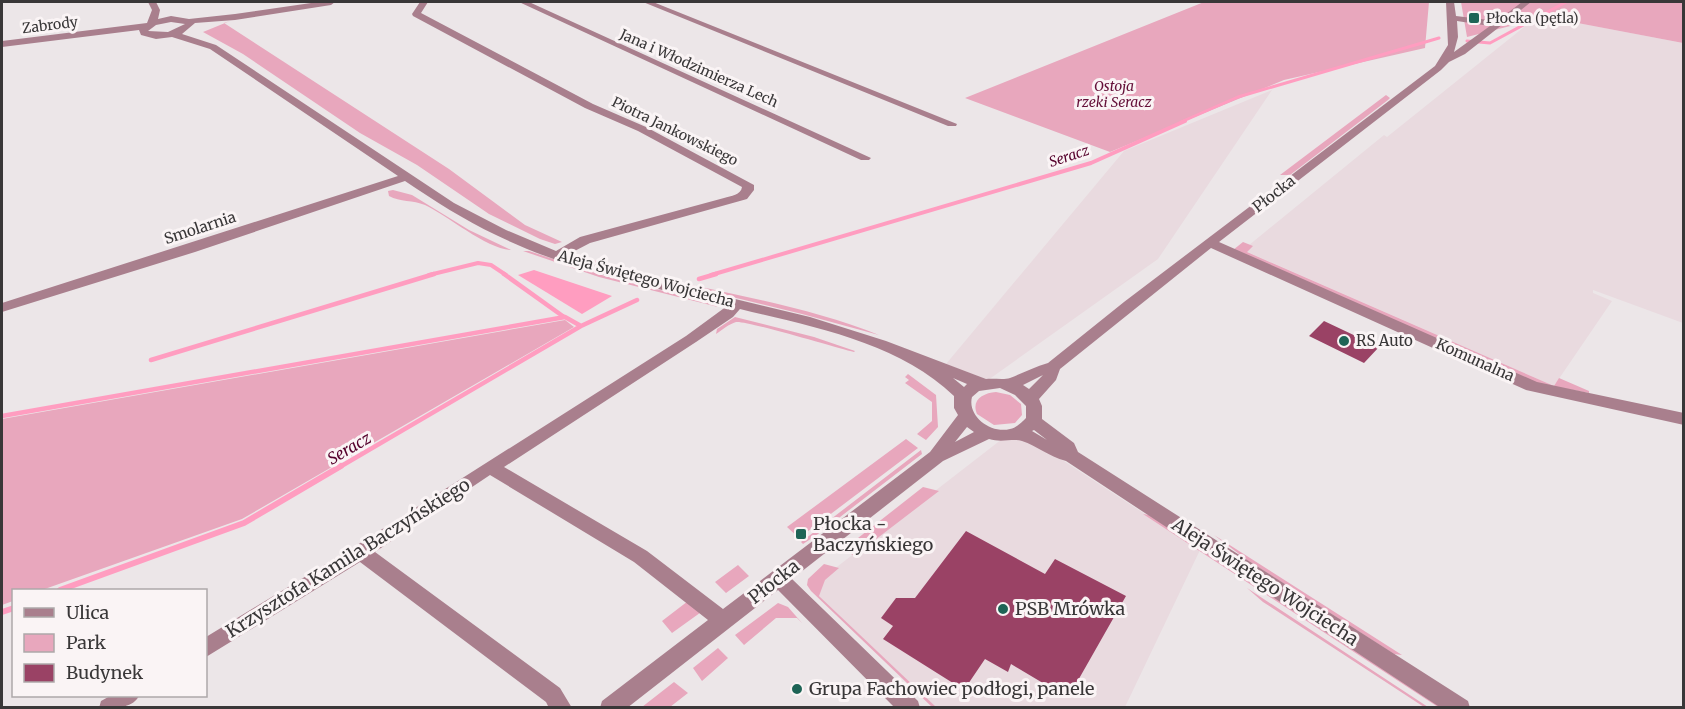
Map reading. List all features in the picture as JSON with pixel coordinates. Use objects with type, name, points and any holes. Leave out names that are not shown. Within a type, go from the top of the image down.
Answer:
[{"type":"street","points":[[172,34],[188,25],[331,2]]},
{"type":"street","name":"Piotra Jankowskiego","points":[[424,2],[416,14],[589,106],[651,133],[748,185],[748,190],[743,196],[585,240],[557,256]]},
{"type":"street","name":"Jana i Włodzimierza Lech","points":[[523,2],[865,158]]},
{"type":"street","points":[[647,2],[952,124]]},
{"type":"street","points":[[1448,59],[1453,38],[1450,2]]},
{"type":"street","name":"Płocka","points":[[1009,385],[1038,371],[1053,367],[1448,59],[1462,52],[1527,2]]},
{"type":"street","points":[[148,27],[154,6],[171,19],[188,25]]},
{"type":"street","points":[[1452,18],[1498,24]]},
{"type":"street","points":[[148,27],[171,19]]},
{"type":"street","name":"Aleja Świętego Wojciecha","points":[[188,25],[203,42],[472,219],[557,256],[611,273],[849,333],[982,384]]},
{"type":"street","name":"Aleja Świętego Wojciecha","points":[[148,27],[152,36],[172,34],[203,42]]},
{"type":"street","name":"Zabrody","points":[[2,45],[148,27]]},
{"type":"street","name":"Smolarnia","points":[[2,308],[407,177]]},
{"type":"street","name":"Komunalna","points":[[1210,243],[1532,386],[1683,419]]},
{"type":"street","name":"Krzysztofa Kamila Baczyńskiego","points":[[207,647],[361,552],[701,333],[728,314],[737,303]]},
{"type":"street","name":"Aleja Świętego Wojciecha","points":[[924,363],[935,375],[964,397]]},
{"type":"street","name":"Płocka","points":[[1030,398],[1051,376],[1053,367]]},
{"type":"street","points":[[982,384],[1009,385],[1030,398],[1036,409],[1034,421],[1020,432],[1005,435],[988,433],[978,429],[965,417],[962,404],[964,397],[974,387],[982,384]]},
{"type":"street","name":"Płocka","points":[[937,456],[941,445],[962,424],[965,417]]},
{"type":"street","name":"Aleja Świętego Wojciecha","points":[[1034,421],[1068,447],[1071,456]]},
{"type":"street","name":"Aleja Świętego Wojciecha","points":[[1020,432],[1055,452],[1071,456],[1460,708]]},
{"type":"street","name":"Płocka","points":[[610,708],[937,456],[951,453],[977,436],[988,433]]},
{"type":"street","points":[[490,467],[650,561],[681,584],[723,621]]},
{"type":"street","points":[[361,552],[553,695],[562,708]]},
{"type":"street","points":[[779,579],[910,708]]},
{"type":"street","points":[[109,708],[126,697]]},
{"type":"shaded area","points":[[1546,17],[1683,43],[1683,323],[1593,290],[1593,293],[1612,301],[1554,386],[1243,250],[1384,135],[1387,137],[1528,24]]},
{"type":"shaded area","points":[[1272,90],[1158,259],[988,380],[946,364],[1124,151]]},
{"type":"shaded area","points":[[534,270],[612,296],[582,314],[518,275]]},
{"type":"shaded area","points":[[1015,429],[1200,550],[1125,707],[935,707],[819,596],[820,580]]},
{"type":"green space","name":"Ostoja rzeki Seracz","points":[[1204,2],[1429,2],[1425,48],[1284,80],[1110,152],[965,98]]},
{"type":"green space","points":[[1461,2],[1683,2],[1683,43],[1546,17],[1467,37]]},
{"type":"green space","points":[[224,23],[449,169],[525,225],[562,242],[555,244],[540,239],[489,214],[417,165],[360,133],[243,54],[203,32]]},
{"type":"green space","points":[[1386,95],[1390,98],[1388,100],[1290,175],[1280,175]]},
{"type":"green space","points":[[393,190],[412,195],[469,230],[511,250],[479,238],[425,205],[389,196],[388,191]]},
{"type":"green space","points":[[1243,242],[1253,246],[1247,252],[1554,386],[1559,378],[1589,393],[1539,384],[1233,250]]},
{"type":"green space","points":[[523,251],[605,276],[711,303],[718,307],[599,277]]},
{"type":"green space","points":[[572,253],[649,275],[804,311],[879,335],[613,268],[578,258]]},
{"type":"green space","points":[[735,317],[814,337],[855,351],[736,322],[716,334],[717,329]]},
{"type":"green space","points":[[565,320],[574,327],[242,519],[45,589],[12,589],[12,601],[2,605],[2,419]]},
{"type":"green space","points":[[908,374],[936,395],[938,427],[926,440],[917,434],[932,421],[932,402],[905,383],[909,380],[905,377]]},
{"type":"green space","points":[[996,392],[1010,395],[1021,404],[1022,415],[1015,423],[994,425],[977,414],[976,405],[979,398]]},
{"type":"green space","points":[[906,439],[918,448],[799,538],[787,527]]},
{"type":"green space","points":[[921,450],[922,454],[818,534],[803,544],[801,542]]},
{"type":"green space","points":[[923,487],[939,491],[854,556],[844,549]]},
{"type":"green space","points":[[1143,514],[1149,515],[1445,707],[1438,707]]},
{"type":"green space","points":[[1214,535],[1402,655],[1394,654],[1247,560]]},
{"type":"green space","points":[[824,564],[839,568],[825,580],[819,596],[936,707],[932,707],[811,591],[807,585],[808,579]]},
{"type":"green space","points":[[738,565],[749,576],[726,593],[715,582]]},
{"type":"green space","points":[[1247,588],[1428,707],[1424,707],[1263,602]]},
{"type":"green space","points":[[692,598],[704,610],[672,633],[662,621]]},
{"type":"green space","points":[[778,603],[788,607],[802,623],[797,618],[776,618],[744,645],[735,635]]},
{"type":"green space","points":[[718,648],[728,658],[702,681],[693,668]]},
{"type":"green space","points":[[674,682],[688,693],[670,707],[642,707]]},
{"type":"building","name":"RS Auto","points":[[1324,321],[1379,347],[1364,363],[1309,336]]},
{"type":"building","name":"PSB Mrówka","points":[[966,531],[1045,574],[1055,559],[1126,596],[1068,698],[1011,664],[1008,672],[985,659],[964,690],[883,639],[893,626],[881,618],[896,598],[915,598]]},
{"type":"waterway","name":"Seracz","points":[[1467,41],[1490,43],[1566,2]]},
{"type":"waterway","name":"Seracz","points":[[1181,122],[1238,97],[1439,38]]},
{"type":"waterway","name":"Seracz","points":[[711,275],[1091,163],[1185,121]]},
{"type":"waterway","points":[[429,275],[478,263],[491,265],[506,275]]},
{"type":"waterway","points":[[151,360],[434,274]]},
{"type":"waterway","points":[[504,274],[564,317]]},
{"type":"waterway","name":"Seracz","points":[[699,279],[716,274]]},
{"type":"waterway","name":"Seracz","points":[[581,326],[637,300]]},
{"type":"waterway","points":[[2,416],[565,317],[581,326]]},
{"type":"waterway","name":"Seracz","points":[[338,468],[581,326]]},
{"type":"waterway","name":"Seracz","points":[[63,589],[244,523],[341,466]]},
{"type":"waterway","name":"Seracz","points":[[2,612],[12,609]]},
{"type":"place","name":"Płocka (pętla)","points":[[1474,18]]},
{"type":"place","name":"RS Auto","points":[[1344,341]]},
{"type":"place","name":"Płocka - Baczyńskiego","points":[[801,534]]},
{"type":"place","name":"PSB Mrówka","points":[[1003,609]]},
{"type":"place","name":"Grupa Fachowiec podłogi, panele","points":[[797,689]]}]
